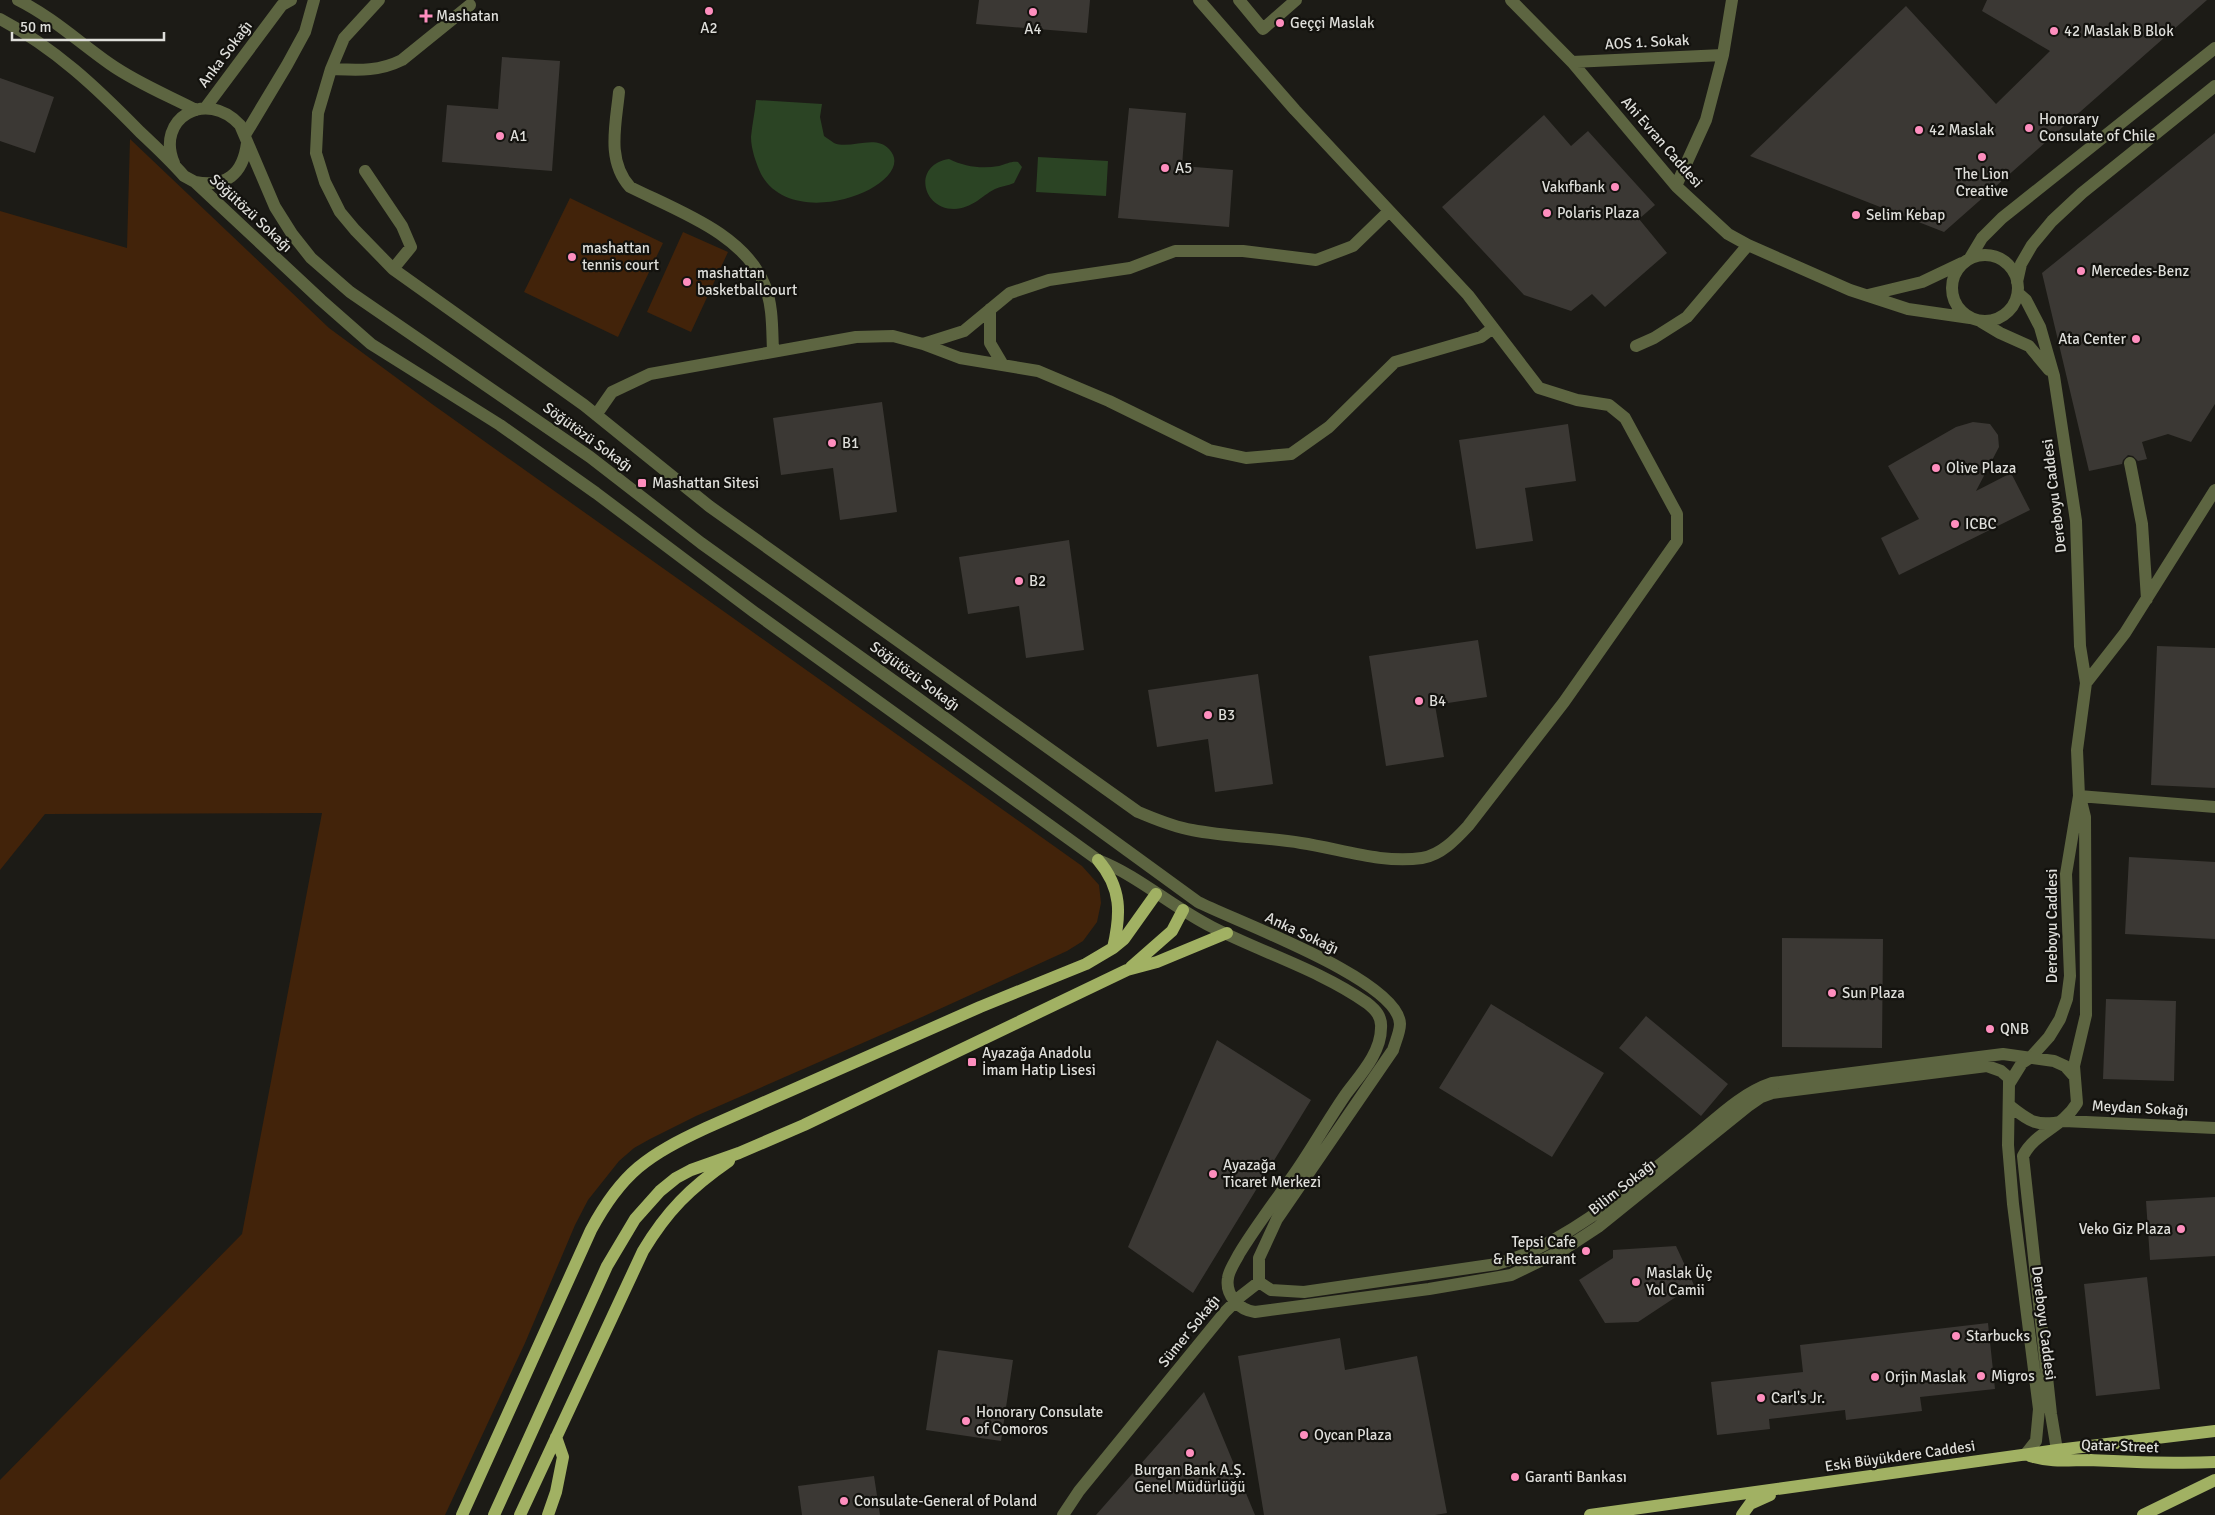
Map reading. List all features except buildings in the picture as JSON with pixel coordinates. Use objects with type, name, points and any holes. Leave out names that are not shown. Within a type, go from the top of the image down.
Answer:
[{"type":"main road","points":[[1098,860],[1113,881],[1119,911],[1113,948]]},
{"type":"main road","points":[[462,1515],[591,1230],[618,1186],[639,1165],[667,1146],[706,1128],[980,1007],[1086,964],[1113,948],[1133,927],[1156,894]]},
{"type":"main road","points":[[1128,970],[1172,931],[1183,910]]},
{"type":"main road","points":[[494,1515],[596,1288],[620,1242],[647,1204],[676,1178],[708,1163],[739,1154],[804,1125],[1128,970],[1157,962],[1227,933]]},
{"type":"main road","points":[[520,1515],[624,1288],[658,1226],[679,1200],[710,1174],[739,1154]]},
{"type":"main road","name":"Eski Büyükdere Caddesi","points":[[1590,1515],[1612,1514],[2057,1450],[2215,1431]]},
{"type":"main road","points":[[548,1515],[556,1492],[563,1457],[556,1437]]},
{"type":"main road","name":"Qatar Street","points":[[2025,1455],[2047,1462],[2085,1460],[2147,1463],[2215,1462]]},
{"type":"main road","points":[[2143,1515],[2215,1480]]},
{"type":"main road","points":[[1742,1515],[1750,1504],[1781,1489]]},
{"type":"street","name":"Söğütözü Sokağı","points":[[18,0],[39,11],[112,65],[140,83],[201,108],[222,110],[232,116],[240,124],[275,207],[292,234],[311,258],[350,292],[590,458],[701,543],[1178,887]]},
{"type":"street","name":"Anka Sokağı","points":[[201,108],[282,5],[291,0]]},
{"type":"street","points":[[195,182],[220,183],[231,177],[240,168],[245,156],[246,139],[305,32],[314,0]]},
{"type":"street","points":[[379,0],[344,38],[331,69],[318,113],[316,154],[325,182],[340,212],[393,269],[596,415],[710,506],[1138,812],[1161,822],[1191,830],[1299,843],[1401,860],[1424,857],[1437,853],[1457,838],[1468,826],[1564,702],[1678,541],[1677,514],[1626,418],[1609,405],[1572,398],[1539,388],[1468,295],[1295,110],[1198,0]]},
{"type":"street","points":[[1239,0],[1264,29],[1296,0]]},
{"type":"street","name":"Ahi Evran Caddesi","points":[[1511,0],[1572,62],[1676,186],[1728,234],[1748,246],[1850,290],[1908,309],[1975,320]]},
{"type":"street","points":[[1676,186],[1706,120],[1723,55],[1732,0]]},
{"type":"street","points":[[331,69],[370,70],[392,65],[402,60],[470,4]]},
{"type":"street","name":"Söğütözü Sokağı","points":[[0,19],[24,32],[72,66],[106,96],[184,176],[195,182],[320,300],[370,344],[500,425],[596,493],[754,612],[1098,860],[1128,874],[1156,894]]},
{"type":"street","points":[[2054,376],[2029,346],[1961,312],[1954,303],[1952,280],[1957,270],[1967,260],[1982,238],[2002,218],[2215,48]]},
{"type":"street","name":"AOS 1. Sokak","points":[[1572,62],[1723,55]]},
{"type":"street","points":[[1975,320],[1991,321],[2000,318],[2015,303],[2021,264],[2032,245],[2052,221],[2082,193],[2215,86]]},
{"type":"street","points":[[619,92],[615,158],[623,179],[630,186],[725,236],[743,251],[755,266],[766,287],[771,311],[773,351]]},
{"type":"street","points":[[175,166],[170,150],[172,133],[177,123],[186,115],[201,108]]},
{"type":"street","points":[[365,171],[402,226],[411,247],[393,269]]},
{"type":"street","points":[[923,344],[964,330],[1010,293],[1050,280],[1130,268],[1175,251],[1242,251],[1316,260],[1353,246],[1389,211]]},
{"type":"street","points":[[1636,346],[1654,338],[1687,317],[1748,246]]},
{"type":"street","points":[[1868,295],[1922,282],[1967,260],[1990,255],[2008,264],[2018,288]]},
{"type":"street","name":"Dereboyu Caddesi","points":[[2018,288],[2040,327],[2054,376],[2076,521],[2080,646],[2086,683],[2077,750],[2079,796],[2066,874],[2070,976],[2067,999],[2060,1019],[2049,1037],[2031,1057],[2022,1063],[2009,1084],[2008,1145],[2013,1204],[2038,1410],[2036,1441],[2025,1455]]},
{"type":"street","points":[[990,309],[990,343],[1003,366]]},
{"type":"street","points":[[596,415],[612,392],[650,374],[856,337],[893,336],[923,344],[960,358],[1038,372],[1109,401],[1209,450],[1246,458],[1291,454],[1328,427],[1395,362],[1481,338],[1493,328]]},
{"type":"street","points":[[2130,462],[2142,524],[2147,599]]},
{"type":"street","points":[[2086,683],[2126,633],[2215,490]]},
{"type":"street","points":[[2010,1106],[2035,1123],[2047,1124],[2064,1121],[2077,1103],[2078,1089],[2074,1076],[2086,1015],[2085,817],[2079,796],[2215,807]]},
{"type":"street","name":"Anka Sokağı","points":[[1178,887],[1207,907],[1293,944],[1369,986],[1390,1004],[1400,1023],[1393,1050],[1277,1219],[1259,1258],[1259,1282]]},
{"type":"street","points":[[1156,894],[1178,887],[1183,910]]},
{"type":"street","name":"Anka Sokağı","points":[[1156,894],[1227,933],[1355,995],[1378,1012],[1382,1025]]},
{"type":"street","name":"Sümer Sokağı","points":[[1063,1515],[1235,1302],[1228,1289],[1228,1278],[1231,1269],[1252,1233],[1371,1058],[1381,1037],[1382,1025]]},
{"type":"street","name":"Bilim Sokağı","points":[[1259,1282],[1271,1290],[1304,1292],[1502,1263],[1543,1246],[1592,1215],[1665,1160],[1740,1099],[1760,1086],[2003,1054],[2031,1057]]},
{"type":"street","points":[[2031,1057],[2054,1061],[2065,1066],[2074,1076]]},
{"type":"street","name":"Bilim Sokağı","points":[[1235,1302],[1245,1310],[1261,1311],[1429,1289],[1511,1275],[1563,1250],[1598,1227],[1748,1106],[1761,1097],[1772,1093],[1987,1066],[2001,1071],[2009,1078],[2009,1084]]},
{"type":"street","name":"Dereboyu Caddesi","points":[[2057,1450],[2051,1414],[2023,1156],[2028,1147],[2064,1121]]},
{"type":"street","name":"Meydan Sokağı","points":[[2064,1121],[2215,1128]]},
{"type":"street","points":[[1235,1302],[1259,1282]]},
{"type":"shaded area","points":[[756,100],[822,104],[820,117],[824,136],[840,145],[870,142],[883,145],[889,149],[894,162],[888,176],[872,188],[850,198],[825,202],[800,201],[777,192],[761,174],[753,151],[751,137]]},
{"type":"shaded area","points":[[130,139],[329,328],[432,404],[1082,866],[1099,885],[1101,903],[1097,922],[1083,941],[1067,951],[696,1116],[634,1148],[619,1161],[588,1200],[575,1225],[525,1343],[445,1515],[0,1515],[0,1480],[242,1234],[322,813],[45,814],[0,870],[0,211],[127,248]]},
{"type":"shaded area","points":[[1038,157],[1108,161],[1106,196],[1036,192]]},
{"type":"shaded area","points":[[949,159],[974,167],[993,167],[1018,162],[1022,167],[1014,183],[995,189],[966,207],[954,209],[943,207],[935,202],[929,195],[926,186],[926,177],[930,169],[937,163]]},
{"type":"shaded area","points":[[570,198],[663,243],[618,337],[524,292]]},
{"type":"shaded area","name":"mashattan basketballcourt","points":[[683,232],[728,252],[691,332],[647,312]]},
{"type":"place","name":"A2","points":[[709,11]]},
{"type":"place","name":"A4","points":[[1033,12]]},
{"type":"place","name":"Mashatan","points":[[426,16]]},
{"type":"place","name":"Geççi Maslak","points":[[1280,23]]},
{"type":"place","name":"42 Maslak B Blok","points":[[2054,31]]},
{"type":"place","name":"Honorary Consulate of Chile","points":[[2029,128]]},
{"type":"place","name":"42 Maslak","points":[[1919,130]]},
{"type":"place","name":"A1","points":[[500,136]]},
{"type":"place","name":"The Lion Creative","points":[[1982,157]]},
{"type":"place","name":"A5","points":[[1165,168]]},
{"type":"place","name":"Vakıfbank","points":[[1615,187]]},
{"type":"place","name":"Polaris Plaza","points":[[1547,213]]},
{"type":"place","name":"Selim Kebap","points":[[1856,215]]},
{"type":"place","name":"mashattan tennis court","points":[[572,257]]},
{"type":"place","name":"Mercedes-Benz","points":[[2081,271]]},
{"type":"place","name":"mashattan basketballcourt","points":[[687,282]]},
{"type":"place","name":"Ata Center","points":[[2136,339]]},
{"type":"place","name":"B1","points":[[832,443]]},
{"type":"place","name":"Olive Plaza","points":[[1936,468]]},
{"type":"place","name":"Mashattan Sitesi","points":[[642,483]]},
{"type":"place","name":"ICBC","points":[[1955,524]]},
{"type":"place","name":"B2","points":[[1019,581]]},
{"type":"place","name":"B4","points":[[1419,701]]},
{"type":"place","name":"B3","points":[[1208,715]]},
{"type":"place","name":"Sun Plaza","points":[[1832,993]]},
{"type":"place","name":"QNB","points":[[1990,1029]]},
{"type":"place","name":"Ayazağa Anadolu İmam Hatip Lisesi","points":[[972,1062]]},
{"type":"place","name":"Ayazağa Ticaret Merkezi","points":[[1213,1174]]},
{"type":"place","name":"Veko Giz Plaza","points":[[2181,1229]]},
{"type":"place","name":"Tepsi Cafe & Restaurant","points":[[1586,1251]]},
{"type":"place","name":"Maslak Üç Yol Camii","points":[[1636,1282]]},
{"type":"place","name":"Starbucks","points":[[1956,1336]]},
{"type":"place","name":"Migros","points":[[1981,1376]]},
{"type":"place","name":"Orjin Maslak","points":[[1875,1377]]},
{"type":"place","name":"Carl's Jr.","points":[[1761,1398]]},
{"type":"place","name":"Honorary Consulate of Comoros","points":[[966,1421]]},
{"type":"place","name":"Oycan Plaza","points":[[1304,1435]]},
{"type":"place","name":"Burgan Bank A.Ş. Genel Müdürlüğü","points":[[1190,1453]]},
{"type":"place","name":"Garanti Bankası","points":[[1515,1477]]},
{"type":"place","name":"Consulate-General of Poland","points":[[844,1501]]}]
